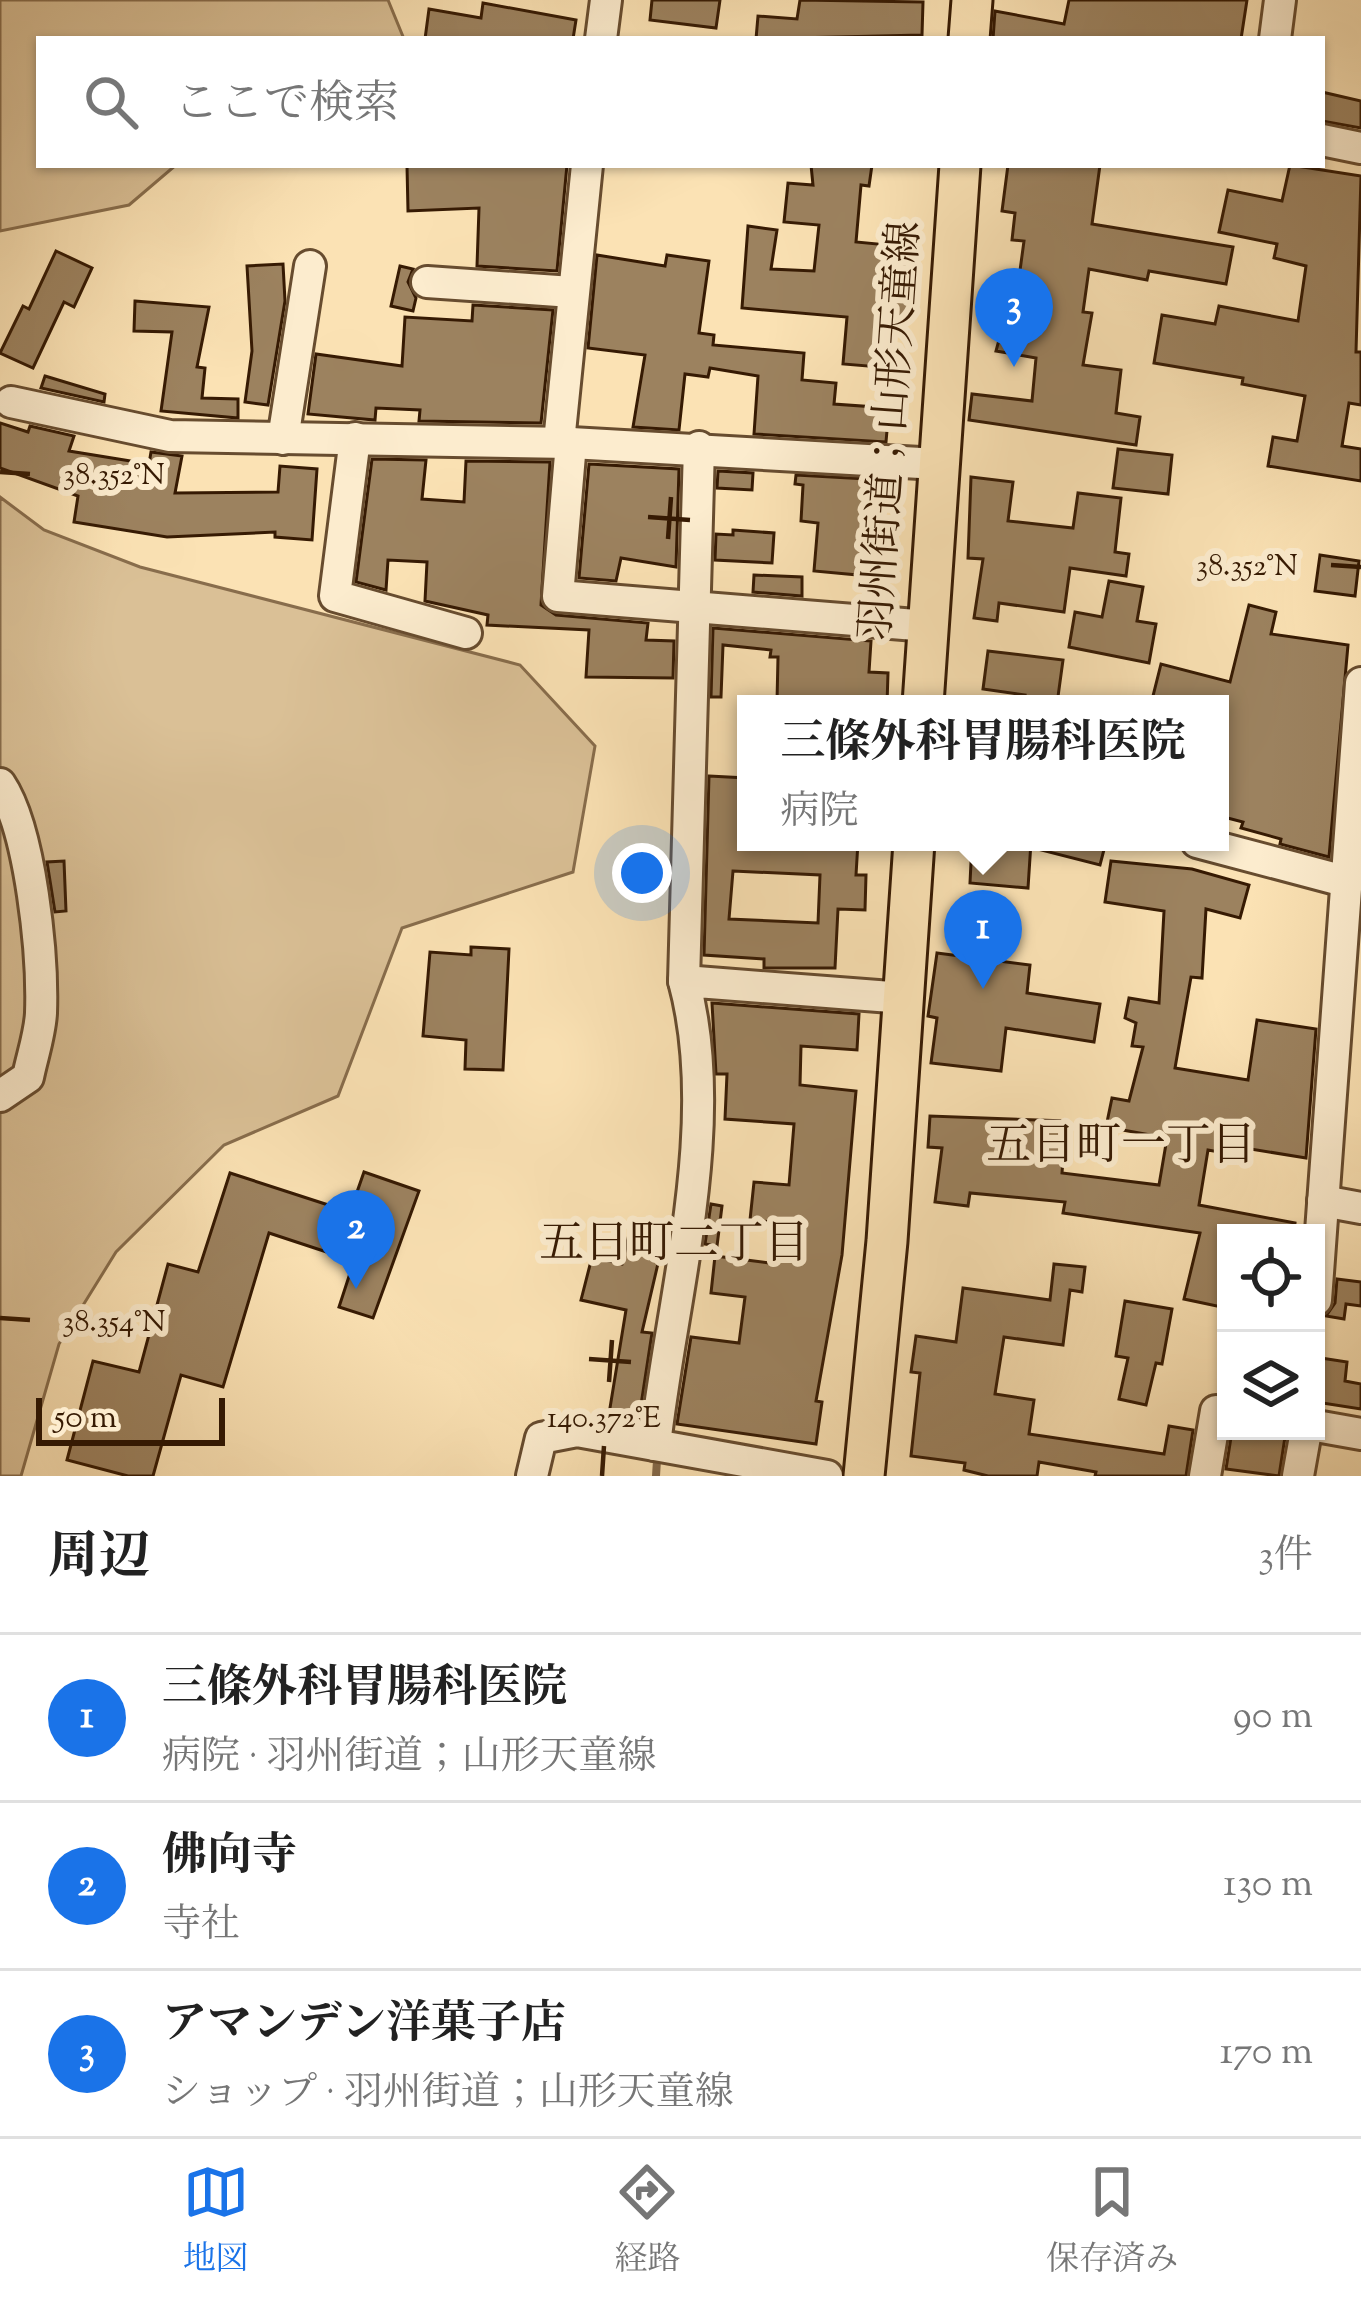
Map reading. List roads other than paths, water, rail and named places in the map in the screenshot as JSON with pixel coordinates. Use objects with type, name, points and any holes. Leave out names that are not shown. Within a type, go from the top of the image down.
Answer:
[{"type":"main road","points":[[969,36],[972,0]]},
{"type":"main road","name":"羽州街道；山形天童線","points":[[924,695],[960,168]]},
{"type":"main road","points":[[864,1476],[913,851]]},
{"type":"street","points":[[601,36],[605,0]]},
{"type":"street","points":[[1275,36],[1280,0]]},
{"type":"street","points":[[1325,141],[1361,148]]},
{"type":"street","points":[[587,168],[572,292],[558,596],[928,626]]},
{"type":"street","points":[[284,439],[310,266]]},
{"type":"street","points":[[428,282],[572,292]]},
{"type":"street","points":[[11,402],[170,436],[565,442],[938,464]]},
{"type":"street","points":[[355,437],[335,596],[466,633]]},
{"type":"street","points":[[655,1445],[696,1144],[694,1017],[684,981],[699,447]]},
{"type":"street","points":[[1321,1224],[1361,683]]},
{"type":"street","points":[[0,784],[13,804],[35,930],[41,1015],[28,1078],[0,1125]]},
{"type":"street","points":[[1229,850],[1348,882]]},
{"type":"street","points":[[684,981],[904,998]]},
{"type":"street","points":[[0,1096],[28,1078]]},
{"type":"street","points":[[1323,1201],[1361,1208]]},
{"type":"street","points":[[1205,1476],[1216,1412]]},
{"type":"street","points":[[1325,1428],[1361,1434]]},
{"type":"street","points":[[532,1476],[542,1438],[558,1432],[827,1476]]},
{"type":"street","points":[[1298,1476],[1304,1440]]},
{"type":"waterway","points":[[656,1476],[657,1460]]},
{"type":"place","name":"アマンデン洋菓子店","points":[[1014,367]]},
{"type":"place","name":"三條外科胃腸科医院","points":[[983,989]]},
{"type":"place","name":"佛向寺","points":[[356,1289]]},
{"type":"district","name":"五日町一丁目","points":[[1121,1148]]},
{"type":"district","name":"五日町二丁目","points":[[674,1246]]}]
